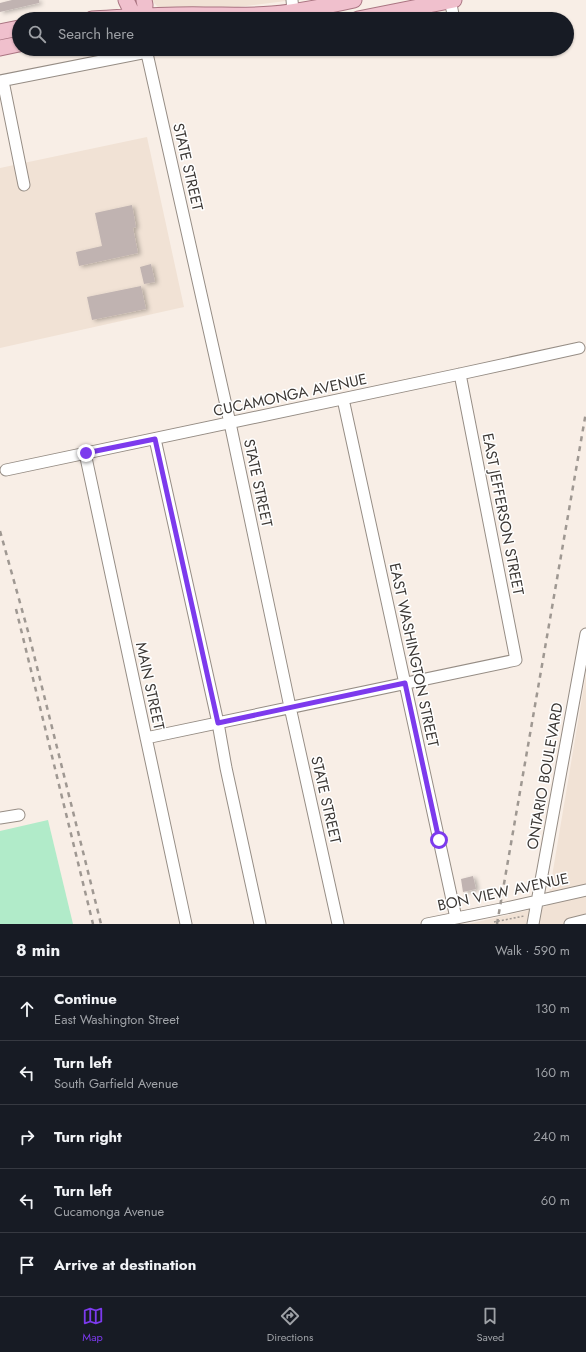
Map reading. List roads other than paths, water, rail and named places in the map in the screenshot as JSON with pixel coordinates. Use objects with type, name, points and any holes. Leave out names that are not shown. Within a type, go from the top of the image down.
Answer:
[{"type":"main road","points":[[126,0],[135,12]]},
{"type":"main road","points":[[141,12],[144,0]]},
{"type":"main road","points":[[277,12],[293,5],[354,0]]},
{"type":"main road","points":[[392,12],[451,0]]},
{"type":"main road","points":[[0,32],[12,29]]},
{"type":"main road","points":[[0,48],[12,45]]},
{"type":"street","points":[[451,0],[453,12]]},
{"type":"street","points":[[24,186],[1,81],[123,56]]},
{"type":"street","name":"STATE STREET","points":[[148,56],[230,423],[338,924]]},
{"type":"street","name":"CUCAMONGA AVENUE","points":[[6,470],[579,348]]},
{"type":"street","name":"EAST JEFFERSON STREET","points":[[405,683],[516,660],[460,374]]},
{"type":"street","name":"EAST WASHINGTON STREET","points":[[344,399],[456,918]]},
{"type":"street","points":[[155,439],[218,723],[226,768],[260,924]]},
{"type":"street","name":"MAIN STREET","points":[[86,453],[186,924]]},
{"type":"street","name":"ONTARIO BOULEVARD","points":[[533,924],[586,634]]},
{"type":"street","points":[[146,738],[405,683]]},
{"type":"street","points":[[0,818],[18,815]]},
{"type":"street","name":"BON VIEW AVENUE","points":[[427,924],[500,910],[537,900],[586,890]]},
{"type":"street","points":[[570,924],[586,920]]},
{"type":"railway","points":[[497,924],[586,412]]},
{"type":"railway","points":[[0,531],[29,635],[101,924]]},
{"type":"railway","points":[[16,609],[93,924]]}]
